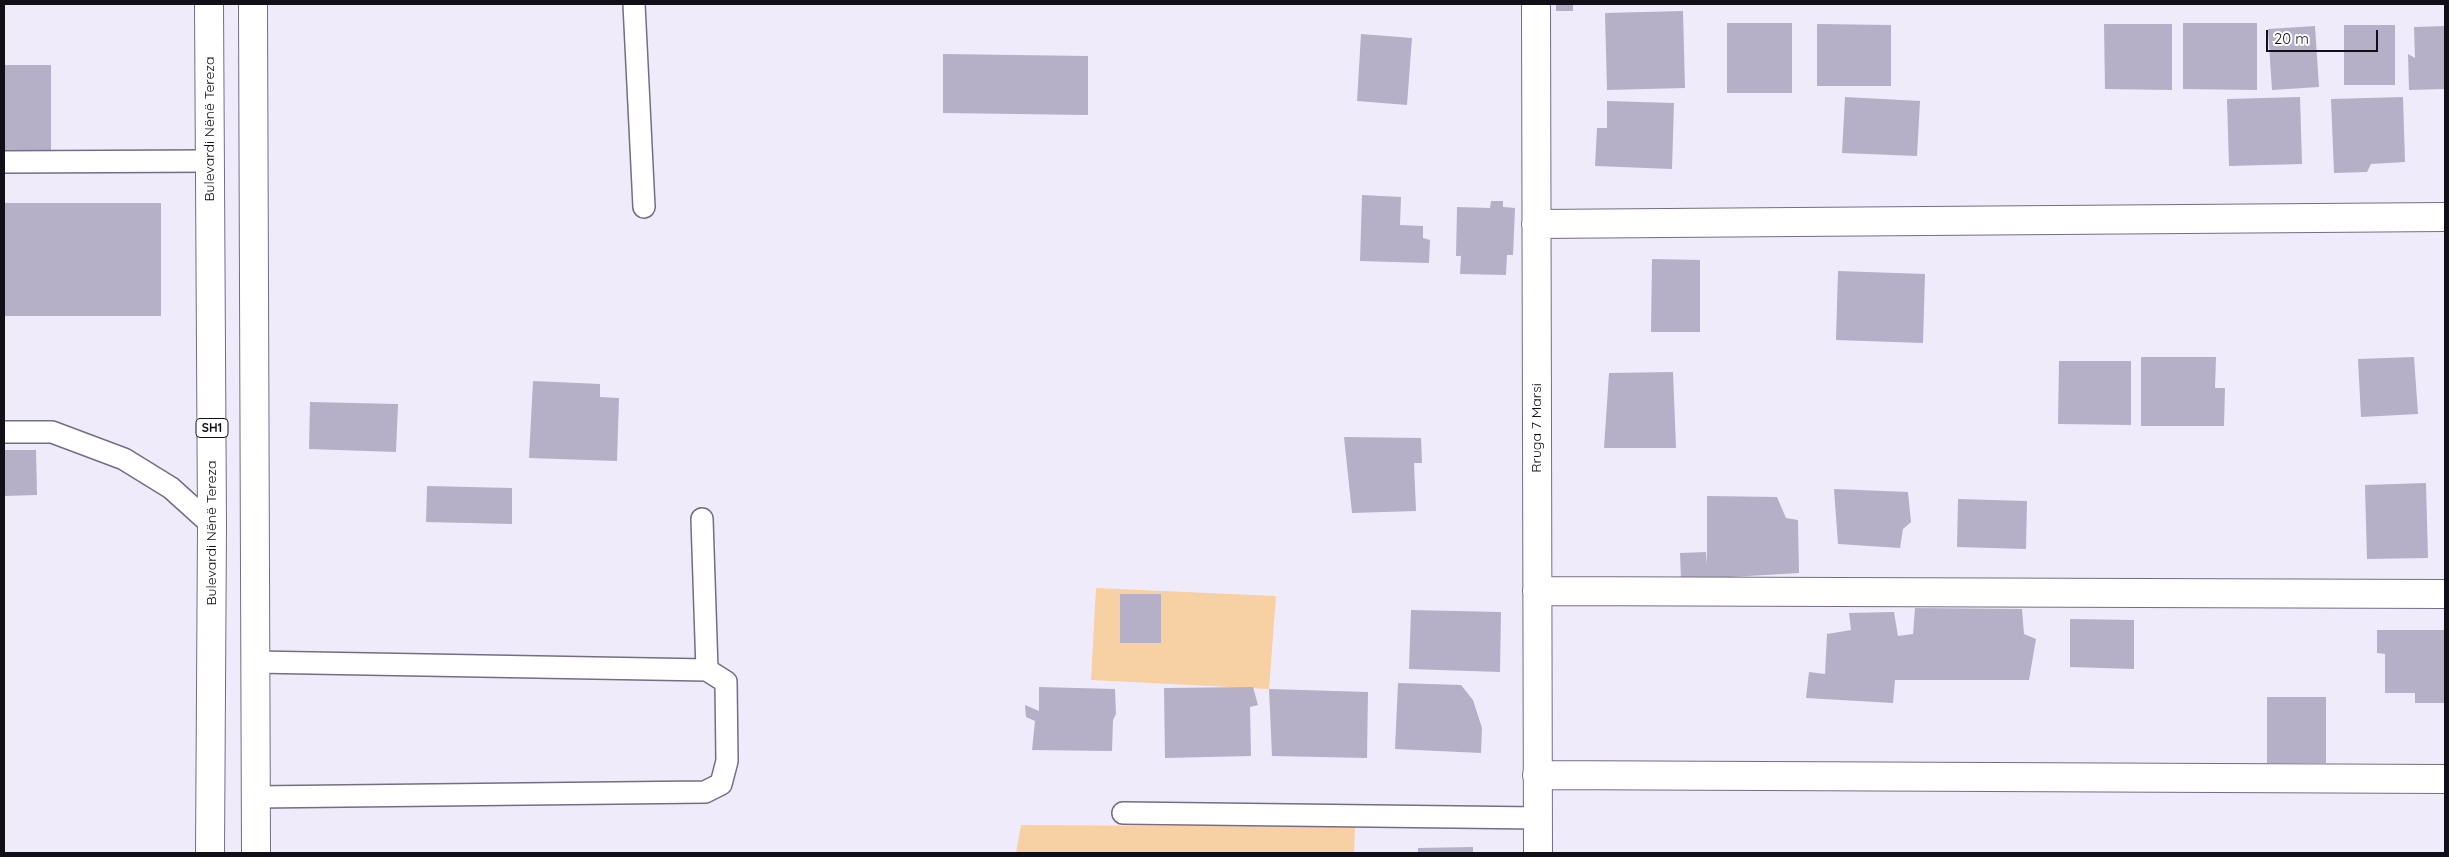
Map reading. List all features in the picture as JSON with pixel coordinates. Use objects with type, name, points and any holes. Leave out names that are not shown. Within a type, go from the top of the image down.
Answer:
[{"type":"street","name":"Bulevardi Nënë Tereza","points":[[209,4],[212,525],[210,853]]},
{"type":"street","points":[[253,4],[256,853]]},
{"type":"street","name":"Rruga 7 Marsi","points":[[1536,4],[1538,853]]},
{"type":"street","points":[[1536,224],[2445,217]]},
{"type":"street","points":[[1537,591],[2445,594]]},
{"type":"street","points":[[1537,775],[2445,780]]},
{"type":"lane","points":[[634,4],[644,207]]},
{"type":"lane","points":[[4,162],[210,161]]},
{"type":"lane","points":[[4,432],[52,432],[124,460],[171,488],[212,525]]},
{"type":"lane","points":[[702,519],[707,670]]},
{"type":"lane","points":[[255,662],[707,670],[726,682],[726,761],[721,784],[705,792],[256,797]]},
{"type":"lane","points":[[1122,813],[1538,818]]},
{"type":"shaded area","points":[[1096,588],[1276,596],[1269,689],[1091,680]]},
{"type":"shaded area","points":[[1021,825],[1355,827],[1354,853],[1016,853]]},
{"type":"building","points":[[1556,4],[1573,4],[1573,11],[1556,11]]},
{"type":"building","points":[[1683,11],[1685,88],[1607,90],[1605,13]]},
{"type":"building","points":[[1727,23],[1792,23],[1792,93],[1727,93]]},
{"type":"building","points":[[2183,23],[2257,23],[2257,90],[2183,89]]},
{"type":"building","points":[[1817,24],[1891,25],[1891,86],[1817,86]]},
{"type":"building","points":[[2104,24],[2172,24],[2172,90],[2105,89]]},
{"type":"building","points":[[2344,25],[2395,25],[2395,85],[2344,85]]},
{"type":"building","points":[[2315,26],[2319,87],[2272,90],[2268,29]]},
{"type":"building","points":[[2445,26],[2445,89],[2409,90],[2408,54],[2415,58],[2414,27]]},
{"type":"building","points":[[1361,34],[1412,38],[1407,105],[1357,101]]},
{"type":"building","points":[[943,54],[1088,56],[1088,115],[943,113]]},
{"type":"building","points":[[4,65],[51,65],[51,157],[4,157]]},
{"type":"building","points":[[1845,97],[1920,101],[1917,156],[1842,153]]},
{"type":"building","points":[[2300,97],[2302,164],[2229,166],[2227,99]]},
{"type":"building","points":[[2403,97],[2405,162],[2371,164],[2367,172],[2334,173],[2331,99]]},
{"type":"building","points":[[1607,101],[1674,103],[1672,169],[1595,166],[1597,128],[1607,128]]},
{"type":"building","points":[[1362,195],[1401,197],[1400,225],[1423,226],[1423,238],[1430,240],[1429,263],[1360,261]]},
{"type":"building","points":[[1491,201],[1503,201],[1503,207],[1515,208],[1513,255],[1507,255],[1506,275],[1460,274],[1461,256],[1456,256],[1457,207],[1490,208]]},
{"type":"building","points":[[4,203],[161,203],[161,316],[4,316]]},
{"type":"building","points":[[1652,259],[1700,260],[1700,332],[1651,332]]},
{"type":"building","points":[[1838,271],[1925,274],[1923,343],[1836,340]]},
{"type":"building","points":[[2141,357],[2216,357],[2215,388],[2225,388],[2224,426],[2141,426]]},
{"type":"building","points":[[2414,357],[2418,414],[2361,417],[2358,359]]},
{"type":"building","points":[[2059,361],[2131,361],[2131,425],[2058,424]]},
{"type":"building","points":[[1673,372],[1676,448],[1604,448],[1609,373]]},
{"type":"building","points":[[533,381],[600,384],[600,397],[619,398],[617,461],[529,458]]},
{"type":"building","points":[[310,402],[398,404],[396,452],[309,449]]},
{"type":"building","points":[[1344,437],[1421,438],[1422,463],[1414,463],[1416,511],[1352,513]]},
{"type":"building","points":[[4,450],[36,450],[37,495],[4,496]]},
{"type":"building","points":[[2426,483],[2428,558],[2367,559],[2365,485]]},
{"type":"building","points":[[427,486],[512,488],[512,524],[426,522]]},
{"type":"building","points":[[1834,489],[1908,492],[1911,522],[1903,529],[1900,548],[1838,544]]},
{"type":"building","points":[[1707,496],[1777,497],[1786,518],[1798,520],[1799,573],[1681,580],[1680,553],[1706,552],[1707,566]]},
{"type":"building","points":[[1958,499],[2027,501],[2026,549],[1957,547]]},
{"type":"building","points":[[1120,594],[1161,594],[1161,643],[1120,643]]},
{"type":"building","points":[[1915,608],[2022,609],[2024,634],[2036,639],[2029,680],[1895,680],[1893,703],[1806,698],[1809,672],[1825,674],[1827,634],[1851,630],[1849,613],[1894,612],[1898,636],[1913,634]]},
{"type":"building","points":[[1411,610],[1501,612],[1500,672],[1409,669]]},
{"type":"building","points":[[2070,619],[2134,620],[2134,669],[2070,667]]},
{"type":"building","points":[[2377,630],[2445,630],[2445,703],[2415,703],[2415,693],[2385,693],[2385,654],[2377,653]]},
{"type":"building","points":[[1398,683],[1461,685],[1473,700],[1482,728],[1481,753],[1395,749]]},
{"type":"building","points":[[1039,687],[1115,689],[1116,714],[1113,720],[1112,751],[1032,750],[1035,721],[1026,717],[1025,705],[1039,711]]},
{"type":"building","points":[[1253,687],[1258,705],[1250,707],[1251,756],[1165,758],[1164,688]]},
{"type":"building","points":[[1269,689],[1368,692],[1367,758],[1272,756]]},
{"type":"building","points":[[2267,697],[2326,697],[2326,763],[2267,763]]},
{"type":"building","points":[[1473,847],[1473,853],[1418,853],[1418,848]]}]
